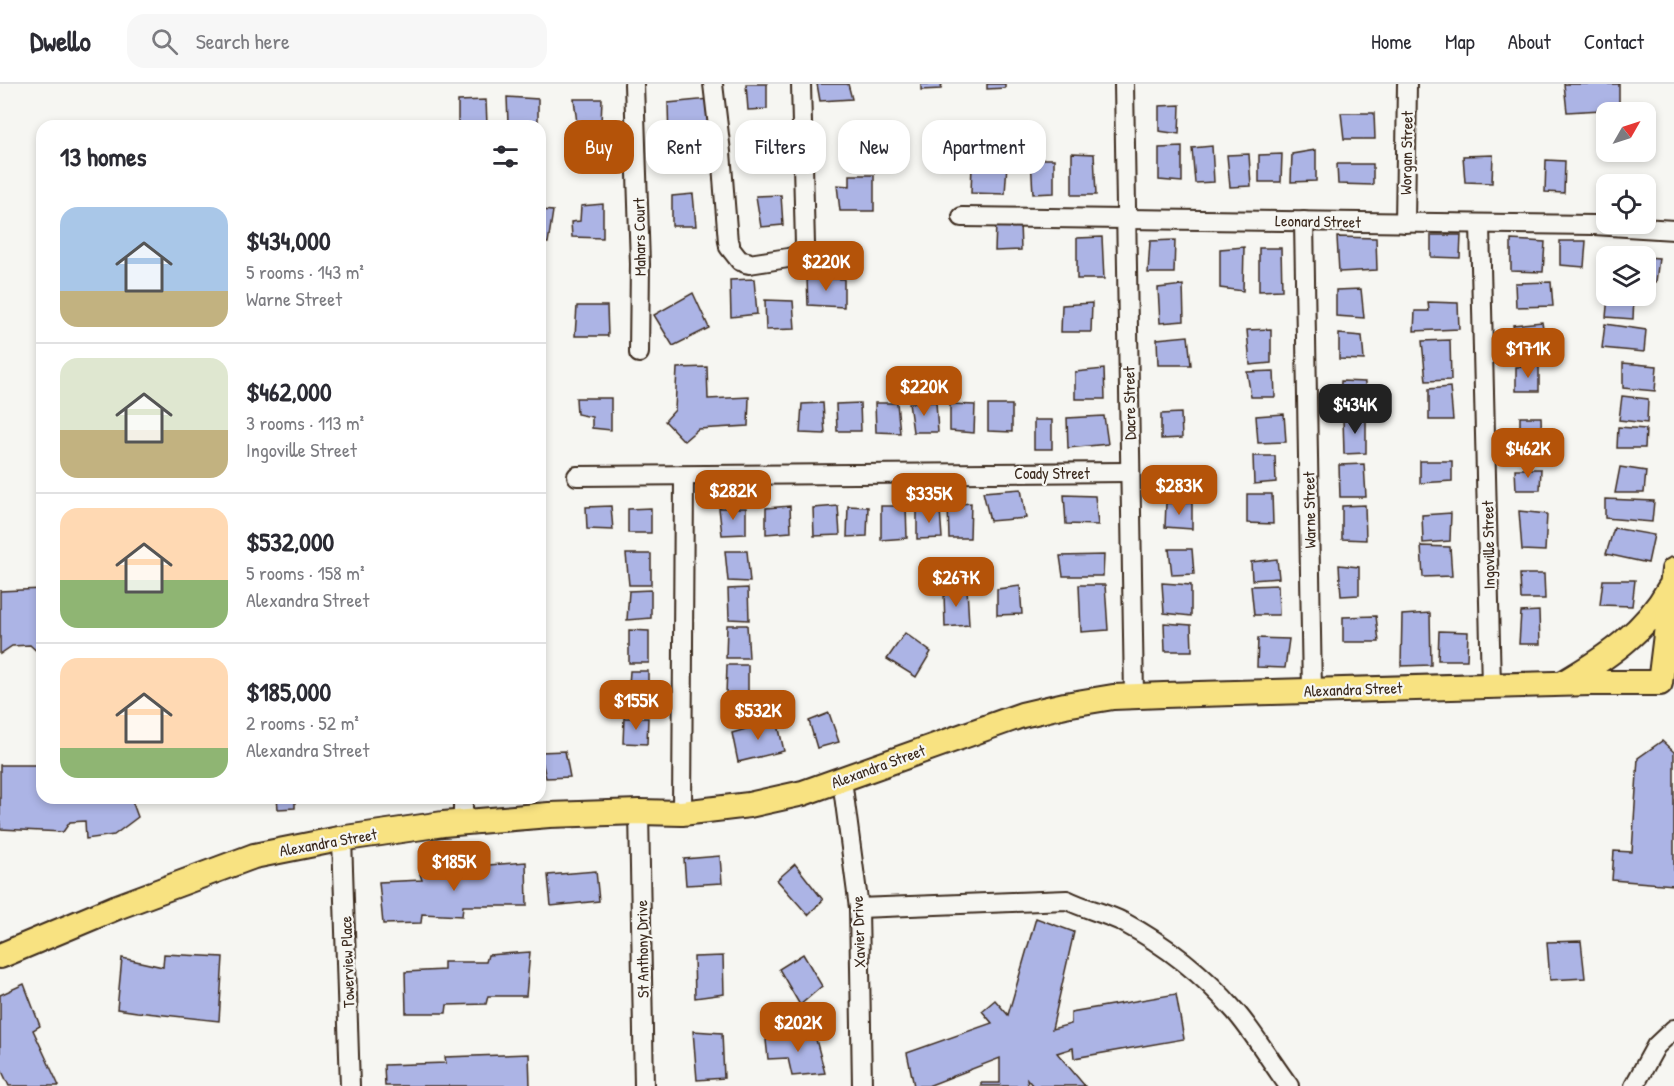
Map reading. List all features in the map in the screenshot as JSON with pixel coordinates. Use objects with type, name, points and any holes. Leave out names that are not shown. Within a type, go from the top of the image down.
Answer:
[{"type":"main road","name":"Alexandra Street","points":[[0,956],[117,907],[254,856],[342,838],[443,824],[549,815],[682,813],[765,802],[842,780],[1022,715],[1088,701],[1134,696],[1563,684],[1667,684],[1673,577]]},
{"type":"main road","points":[[1563,684],[1599,661],[1636,632],[1657,610],[1673,577]]},
{"type":"street","name":"Mahars Court","points":[[634,84],[640,254],[639,353]]},
{"type":"street","points":[[713,84],[729,248],[740,261],[749,264],[799,255],[805,246],[801,84]]},
{"type":"street","name":"Dacre Street","points":[[1124,84],[1134,696]]},
{"type":"street","name":"Worgan Street","points":[[1405,223],[1407,84]]},
{"type":"street","name":"Leonard Street","points":[[962,217],[1617,226],[1674,230]]},
{"type":"street","name":"Warne Street","points":[[1304,221],[1312,691]]},
{"type":"street","name":"Ingoville Street","points":[[1480,224],[1491,686]]},
{"type":"street","name":"Coady Street","points":[[577,476],[1130,472]]},
{"type":"street","points":[[682,813],[684,476]]},
{"type":"street","name":"Xavier Drive","points":[[842,780],[859,908],[862,1086]]},
{"type":"street","points":[[463,804],[463,822]]},
{"type":"street","name":"St Anthony Drive","points":[[639,812],[644,1086]]},
{"type":"street","name":"Towerview Place","points":[[342,838],[351,1086]]},
{"type":"street","points":[[859,908],[1067,900],[1101,912],[1164,947],[1202,977],[1236,1011],[1289,1086]]},
{"type":"street","points":[[1634,1086],[1656,1046],[1674,1029]]},
{"type":"building","points":[[746,84],[767,84],[767,109],[748,110]]},
{"type":"building","points":[[817,84],[848,84],[852,99],[820,101]]},
{"type":"building","points":[[921,84],[942,84],[941,89],[921,90]]},
{"type":"building","points":[[987,84],[1005,84],[1005,88],[987,89]]},
{"type":"building","points":[[1564,84],[1619,84],[1619,102],[1596,102],[1596,110],[1567,112]]},
{"type":"building","points":[[507,97],[538,99],[538,120],[508,120]]},
{"type":"building","points":[[574,99],[602,99],[601,120],[577,120]]},
{"type":"building","points":[[709,99],[710,120],[668,120],[668,103]]},
{"type":"building","points":[[486,100],[487,120],[458,120],[458,101]]},
{"type":"building","points":[[1180,105],[1179,134],[1159,131],[1159,106]]},
{"type":"building","points":[[1341,113],[1374,113],[1375,139],[1344,139]]},
{"type":"building","points":[[1212,146],[1214,182],[1195,183],[1192,148]]},
{"type":"building","points":[[1182,147],[1182,182],[1159,180],[1159,148]]},
{"type":"building","points":[[1316,150],[1316,181],[1291,182],[1292,154]]},
{"type":"building","points":[[1072,153],[1094,154],[1096,195],[1072,195]]},
{"type":"building","points":[[1249,154],[1251,186],[1230,187],[1227,155]]},
{"type":"building","points":[[1282,154],[1281,182],[1259,182],[1259,155]]},
{"type":"building","points":[[1493,155],[1492,183],[1465,182],[1463,156]]},
{"type":"building","points":[[1046,159],[1054,159],[1054,193],[1033,194],[1032,174],[1046,174]]},
{"type":"building","points":[[1546,160],[1565,161],[1564,193],[1545,192]]},
{"type":"building","points":[[1337,164],[1373,164],[1373,185],[1338,184]]},
{"type":"building","points":[[972,174],[1006,174],[1005,194],[971,193]]},
{"type":"building","points":[[850,175],[874,175],[874,211],[840,211],[837,185],[850,186]]},
{"type":"building","points":[[693,194],[696,226],[672,226],[672,196]]},
{"type":"building","points":[[781,195],[783,225],[761,227],[756,196]]},
{"type":"building","points":[[603,204],[603,238],[572,237],[571,222],[580,221],[581,206]]},
{"type":"building","points":[[546,210],[553,211],[548,243],[546,243]]},
{"type":"building","points":[[996,223],[1020,223],[1021,250],[995,251]]},
{"type":"building","points":[[1431,235],[1461,235],[1460,258],[1431,257]]},
{"type":"building","points":[[1102,237],[1104,279],[1077,279],[1077,238]]},
{"type":"building","points":[[1337,237],[1376,238],[1377,270],[1339,272]]},
{"type":"building","points":[[1175,240],[1174,273],[1148,273],[1150,241]]},
{"type":"building","points":[[1511,240],[1545,242],[1543,272],[1511,271]]},
{"type":"building","points":[[1560,241],[1586,241],[1584,267],[1560,265]]},
{"type":"building","points":[[1244,247],[1243,291],[1220,288],[1220,249]]},
{"type":"building","points":[[1259,248],[1281,248],[1282,290],[1259,291]]},
{"type":"building","points":[[1656,258],[1659,258],[1656,282]]},
{"type":"building","points":[[807,278],[844,279],[844,307],[808,305]]},
{"type":"building","points":[[754,279],[757,314],[731,317],[730,280]]},
{"type":"building","points":[[1551,282],[1553,306],[1516,307],[1515,283]]},
{"type":"building","points":[[1183,285],[1184,321],[1160,323],[1158,288]]},
{"type":"building","points":[[1361,289],[1364,318],[1336,316],[1336,290]]},
{"type":"building","points":[[693,293],[709,328],[673,346],[654,315]]},
{"type":"building","points":[[765,300],[793,301],[795,329],[766,330]]},
{"type":"building","points":[[1428,302],[1458,303],[1459,329],[1414,331],[1415,311],[1429,311]]},
{"type":"building","points":[[1092,303],[1091,332],[1061,332],[1062,305]]},
{"type":"building","points":[[577,306],[607,306],[608,336],[575,336]]},
{"type":"building","points":[[1607,306],[1634,306],[1633,319],[1606,317]]},
{"type":"building","points":[[1542,322],[1546,349],[1516,352],[1513,325]]},
{"type":"building","points":[[1605,324],[1646,330],[1644,352],[1602,348]]},
{"type":"building","points":[[1271,329],[1271,363],[1250,365],[1247,330]]},
{"type":"building","points":[[1339,334],[1362,336],[1364,360],[1339,359]]},
{"type":"building","points":[[1188,336],[1191,365],[1158,365],[1157,339]]},
{"type":"building","points":[[1450,340],[1451,380],[1426,381],[1422,341]]},
{"type":"building","points":[[1623,363],[1657,366],[1655,391],[1623,388]]},
{"type":"building","points":[[1539,366],[1539,391],[1516,391],[1516,367]]},
{"type":"building","points":[[707,367],[708,399],[749,397],[748,426],[698,429],[684,441],[665,421],[675,410],[677,368]]},
{"type":"building","points":[[1104,369],[1105,399],[1075,399],[1075,372]]},
{"type":"building","points":[[1274,371],[1275,397],[1251,397],[1247,372]]},
{"type":"building","points":[[1341,381],[1365,382],[1364,409],[1340,409]]},
{"type":"building","points":[[1450,387],[1453,420],[1429,420],[1429,389]]},
{"type":"building","points":[[1622,396],[1648,399],[1647,423],[1619,420]]},
{"type":"building","points":[[576,398],[611,398],[611,430],[592,428],[592,417],[577,414]]},
{"type":"building","points":[[936,402],[938,432],[913,432],[909,403]]},
{"type":"building","points":[[823,403],[825,434],[800,433],[802,404]]},
{"type":"building","points":[[860,403],[861,431],[837,431],[836,404]]},
{"type":"building","points":[[875,403],[897,403],[900,433],[876,432]]},
{"type":"building","points":[[950,404],[975,405],[974,433],[950,431]]},
{"type":"building","points":[[988,405],[1012,405],[1012,432],[988,431]]},
{"type":"building","points":[[1181,413],[1182,438],[1161,439],[1161,414]]},
{"type":"building","points":[[1284,414],[1286,442],[1258,443],[1256,416]]},
{"type":"building","points":[[1104,416],[1108,444],[1068,448],[1067,418]]},
{"type":"building","points":[[1366,417],[1366,453],[1344,454],[1343,418]]},
{"type":"building","points":[[1520,417],[1541,417],[1542,449],[1520,447]]},
{"type":"building","points":[[1034,420],[1052,420],[1052,449],[1034,449]]},
{"type":"building","points":[[1618,427],[1646,429],[1645,448],[1617,448]]},
{"type":"building","points":[[1253,456],[1275,456],[1276,482],[1254,484]]},
{"type":"building","points":[[1420,461],[1452,461],[1452,481],[1420,483]]},
{"type":"building","points":[[1364,464],[1366,497],[1340,497],[1339,465]]},
{"type":"building","points":[[1620,467],[1646,471],[1644,493],[1615,493]]},
{"type":"building","points":[[1515,469],[1541,469],[1540,490],[1516,490]]},
{"type":"building","points":[[1021,489],[1026,518],[990,521],[983,492]]},
{"type":"building","points":[[1247,494],[1272,494],[1273,524],[1247,523]]},
{"type":"building","points":[[1064,495],[1095,496],[1098,525],[1066,524]]},
{"type":"building","points":[[1605,499],[1654,501],[1652,522],[1605,518]]},
{"type":"building","points":[[971,503],[970,538],[949,538],[948,505]]},
{"type":"building","points":[[1166,503],[1192,503],[1192,529],[1165,527]]},
{"type":"building","points":[[1365,505],[1366,540],[1342,539],[1342,506]]},
{"type":"building","points":[[611,506],[613,530],[587,529],[586,507]]},
{"type":"building","points":[[790,506],[791,532],[766,534],[766,508]]},
{"type":"building","points":[[838,506],[840,535],[814,536],[813,508]]},
{"type":"building","points":[[848,506],[868,507],[867,536],[847,537]]},
{"type":"building","points":[[881,506],[906,506],[907,538],[881,540]]},
{"type":"building","points":[[651,508],[651,533],[628,533],[628,509]]},
{"type":"building","points":[[719,508],[746,508],[746,534],[722,535]]},
{"type":"building","points":[[917,509],[940,509],[942,538],[917,539]]},
{"type":"building","points":[[1519,511],[1547,514],[1545,551],[1522,550]]},
{"type":"building","points":[[1451,513],[1450,541],[1423,543],[1422,515]]},
{"type":"building","points":[[1614,528],[1654,535],[1648,563],[1606,554]]},
{"type":"building","points":[[1421,546],[1450,547],[1452,576],[1423,577]]},
{"type":"building","points":[[1169,549],[1192,549],[1194,574],[1172,575]]},
{"type":"building","points":[[725,551],[747,551],[750,582],[728,581]]},
{"type":"building","points":[[626,554],[651,554],[651,585],[629,585]]},
{"type":"building","points":[[1104,555],[1103,576],[1063,576],[1060,556]]},
{"type":"building","points":[[1277,559],[1279,578],[1252,580],[1251,562]]},
{"type":"building","points":[[1339,565],[1359,567],[1359,595],[1341,596]]},
{"type":"building","points":[[1520,574],[1544,574],[1545,599],[1521,599]]},
{"type":"building","points":[[1603,580],[1635,580],[1632,606],[1600,605]]},
{"type":"building","points":[[1162,583],[1191,585],[1191,616],[1164,613]]},
{"type":"building","points":[[1079,585],[1105,585],[1108,630],[1081,632]]},
{"type":"building","points":[[1278,585],[1279,615],[1254,615],[1251,586]]},
{"type":"building","points":[[1020,586],[1022,614],[997,615],[997,589]]},
{"type":"building","points":[[748,588],[749,620],[729,619],[728,589]]},
{"type":"building","points":[[967,588],[969,625],[945,627],[944,593]]},
{"type":"building","points":[[36,589],[36,650],[30,645],[12,646],[0,654],[0,591]]},
{"type":"building","points":[[651,590],[651,618],[627,620],[629,591]]},
{"type":"building","points":[[1539,611],[1540,644],[1519,644],[1521,612]]},
{"type":"building","points":[[1430,613],[1431,665],[1401,666],[1402,615]]},
{"type":"building","points":[[1376,616],[1379,642],[1343,642],[1343,617]]},
{"type":"building","points":[[1164,623],[1191,625],[1192,651],[1165,651]]},
{"type":"building","points":[[727,625],[747,625],[749,658],[726,658]]},
{"type":"building","points":[[629,630],[649,631],[649,663],[629,663]]},
{"type":"building","points":[[1439,631],[1468,632],[1467,660],[1438,660]]},
{"type":"building","points":[[905,633],[931,652],[916,677],[887,659]]},
{"type":"building","points":[[1258,638],[1289,639],[1285,668],[1257,667]]},
{"type":"building","points":[[727,665],[748,665],[748,695],[726,695]]},
{"type":"building","points":[[630,671],[648,671],[648,700],[628,700]]},
{"type":"building","points":[[829,713],[839,742],[817,748],[809,721]]},
{"type":"building","points":[[624,718],[648,718],[647,744],[623,743]]},
{"type":"building","points":[[777,720],[784,751],[738,762],[732,733]]},
{"type":"building","points":[[1662,741],[1674,752],[1674,885],[1612,880],[1614,851],[1632,852],[1638,758]]},
{"type":"building","points":[[565,751],[570,777],[546,778],[546,752]]},
{"type":"building","points":[[0,765],[36,765],[36,804],[133,804],[138,817],[114,835],[86,839],[85,821],[70,822],[63,832],[0,829]]},
{"type":"building","points":[[278,804],[295,804],[295,808],[278,809]]},
{"type":"building","points":[[720,856],[722,883],[686,885],[684,859]]},
{"type":"building","points":[[526,862],[527,906],[463,906],[462,916],[422,914],[421,923],[383,924],[379,882],[422,880],[420,874],[463,872],[463,867]]},
{"type":"building","points":[[795,864],[823,900],[808,915],[777,880]]},
{"type":"building","points":[[596,871],[599,901],[551,906],[548,875]]},
{"type":"building","points":[[1036,918],[1074,932],[1052,1029],[1071,1024],[1071,1012],[1176,994],[1184,1039],[1074,1058],[1073,1048],[1057,1053],[1085,1086],[1033,1086],[1027,1079],[1028,1086],[981,1086],[981,1083],[1000,1083],[1000,1058],[928,1086],[914,1086],[907,1053],[992,1023],[982,1011],[995,1000],[1008,1015]]},
{"type":"building","points":[[1581,941],[1585,978],[1550,980],[1547,942]]},
{"type":"building","points":[[530,952],[526,996],[488,996],[486,1004],[447,1005],[446,1013],[406,1013],[405,972],[444,970],[444,962],[486,962],[488,955]]},
{"type":"building","points":[[164,954],[223,957],[219,1021],[117,1009],[122,958],[163,967]]},
{"type":"building","points":[[803,954],[822,986],[800,1005],[779,969]]},
{"type":"building","points":[[723,956],[724,994],[695,998],[694,957]]},
{"type":"building","points":[[24,984],[40,1026],[33,1030],[59,1086],[9,1086],[0,1067],[0,995]]},
{"type":"building","points":[[693,1031],[722,1033],[724,1078],[697,1080]]},
{"type":"building","points":[[814,1032],[825,1073],[792,1076],[788,1058],[768,1059],[766,1040]]},
{"type":"building","points":[[529,1054],[530,1086],[385,1086],[384,1065],[446,1063],[445,1057]]}]
